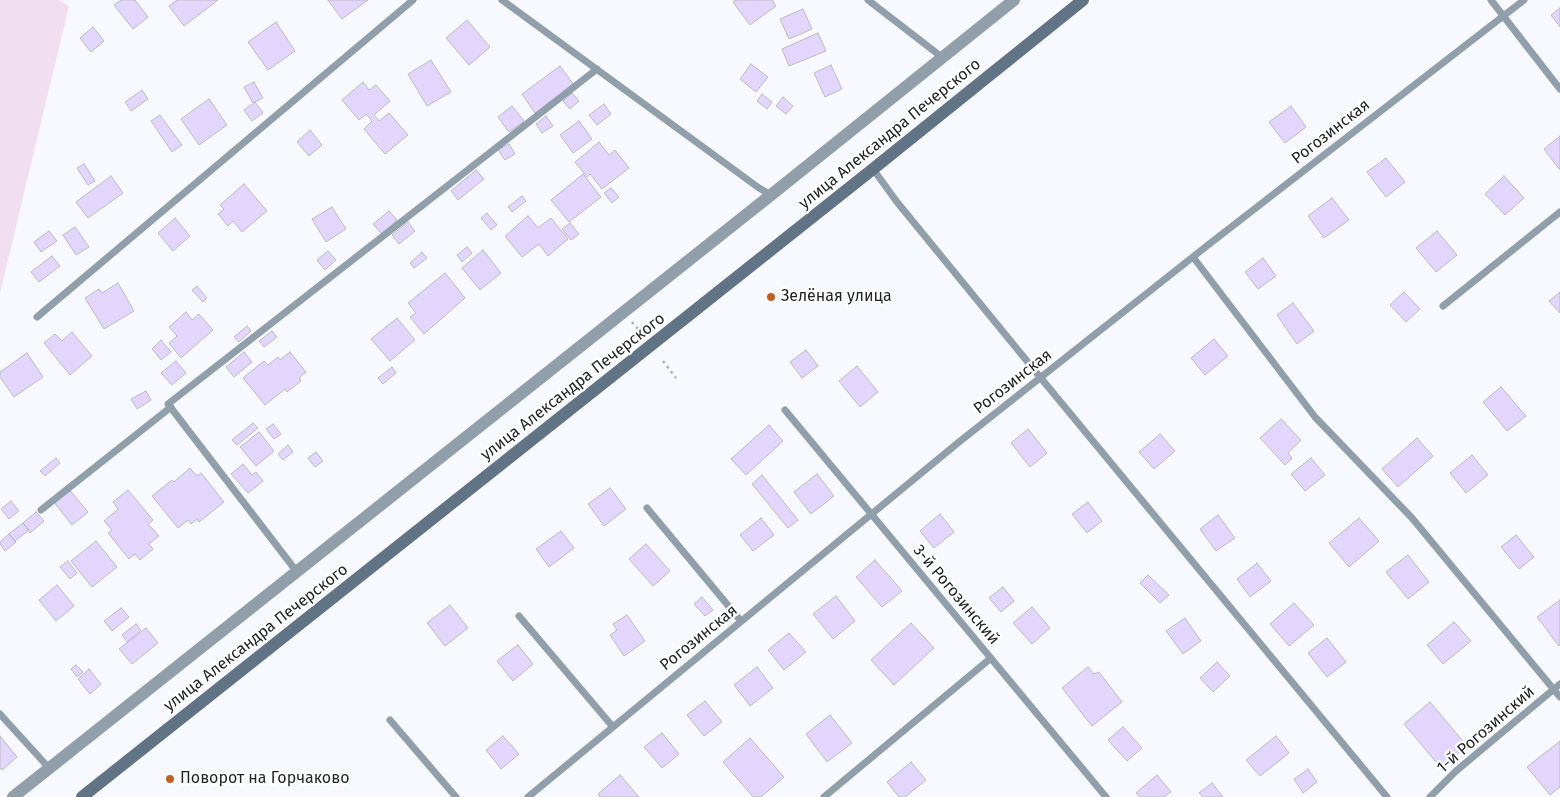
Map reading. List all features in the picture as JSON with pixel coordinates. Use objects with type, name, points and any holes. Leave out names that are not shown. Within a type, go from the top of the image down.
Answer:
[{"type":"main road","name":"улица Александра Печерского","points":[[82,797],[1083,0]]},
{"type":"street","points":[[13,797],[771,196],[1014,0]]},
{"type":"lane","points":[[37,317],[413,0]]},
{"type":"lane","points":[[502,0],[771,196]]},
{"type":"lane","points":[[868,0],[943,58]]},
{"type":"lane","points":[[1491,0],[1560,89]]},
{"type":"lane","name":"Рогозинская","points":[[528,797],[1040,377],[1524,0]]},
{"type":"lane","points":[[297,572],[168,404],[597,69]]},
{"type":"lane","points":[[873,169],[897,202],[1386,797]]},
{"type":"lane","points":[[1443,306],[1560,212]]},
{"type":"lane","points":[[1193,257],[1315,417],[1412,518],[1557,687],[1560,696]]},
{"type":"lane","points":[[41,510],[171,407]]},
{"type":"lane","name":"3-й Рогозинский","points":[[785,410],[1106,797]]},
{"type":"lane","points":[[648,508],[741,621]]},
{"type":"lane","points":[[519,616],[612,727]]},
{"type":"lane","points":[[824,797],[991,658]]},
{"type":"lane","name":"1-й Рогозинский","points":[[1430,797],[1456,771],[1557,687]]},
{"type":"lane","points":[[0,714],[49,768]]},
{"type":"lane","points":[[390,720],[456,797]]},
{"type":"path","points":[[630,319],[639,330]]},
{"type":"path","points":[[663,361],[676,378]]},
{"type":"shaded area","points":[[0,0],[59,0],[69,6],[0,293]]},
{"type":"building","points":[[121,0],[135,0],[148,17],[133,29],[114,5]]},
{"type":"building","points":[[177,0],[218,0],[184,26],[169,6]]},
{"type":"building","points":[[328,0],[368,0],[342,19]]},
{"type":"building","points":[[736,0],[772,0],[776,6],[750,25],[733,2]]},
{"type":"building","points":[[1560,8],[1560,27],[1551,15]]},
{"type":"building","points":[[803,9],[812,29],[789,39],[780,19]]},
{"type":"building","points":[[467,20],[490,47],[469,65],[446,38]]},
{"type":"building","points":[[276,22],[295,51],[268,70],[248,42]]},
{"type":"building","points":[[93,27],[104,41],[91,52],[80,38]]},
{"type":"building","points":[[818,33],[826,51],[789,66],[782,49]]},
{"type":"building","points":[[431,60],[451,92],[427,106],[408,74]]},
{"type":"building","points":[[751,64],[768,77],[756,92],[740,79]]},
{"type":"building","points":[[831,65],[842,89],[825,97],[814,73]]},
{"type":"building","points":[[560,66],[574,85],[535,113],[522,94]]},
{"type":"building","points":[[254,82],[263,98],[253,103],[244,87]]},
{"type":"building","points":[[363,82],[369,90],[376,85],[390,101],[374,115],[379,121],[389,113],[408,135],[385,154],[364,129],[372,121],[366,114],[359,120],[342,100]]},
{"type":"building","points":[[142,90],[148,99],[131,111],[125,102]]},
{"type":"building","points":[[572,93],[579,101],[570,109],[563,101]]},
{"type":"building","points":[[762,94],[772,102],[767,109],[757,101]]},
{"type":"building","points":[[783,97],[793,106],[786,114],[776,106]]},
{"type":"building","points":[[209,99],[227,125],[199,145],[181,119]]},
{"type":"building","points":[[255,102],[263,113],[252,121],[244,110]]},
{"type":"building","points":[[604,104],[611,114],[597,125],[589,115]]},
{"type":"building","points":[[512,106],[524,121],[509,132],[498,117]]},
{"type":"building","points":[[1291,106],[1306,127],[1285,143],[1269,122]]},
{"type":"building","points":[[160,115],[182,145],[172,152],[151,121]]},
{"type":"building","points":[[546,116],[553,126],[542,133],[536,124]]},
{"type":"building","points":[[579,121],[592,139],[573,153],[560,135]]},
{"type":"building","points":[[310,130],[322,145],[309,156],[297,142]]},
{"type":"building","points":[[1560,136],[1560,170],[1544,149]]},
{"type":"building","points":[[599,142],[609,155],[615,150],[629,168],[602,189],[590,174],[587,177],[575,162]]},
{"type":"building","points":[[509,144],[515,154],[505,160],[498,150]]},
{"type":"building","points":[[1386,158],[1405,182],[1386,197],[1367,172]]},
{"type":"building","points":[[84,164],[95,181],[88,185],[77,168]]},
{"type":"building","points":[[476,170],[484,179],[458,200],[451,191]]},
{"type":"building","points":[[583,174],[601,197],[569,222],[551,200]]},
{"type":"building","points":[[111,176],[123,193],[88,218],[76,202]]},
{"type":"building","points":[[1504,176],[1524,198],[1505,215],[1485,194]]},
{"type":"building","points":[[244,184],[267,211],[242,232],[233,221],[228,226],[218,214],[224,209],[220,205]]},
{"type":"building","points":[[611,188],[619,197],[612,203],[604,193]]},
{"type":"building","points":[[522,196],[526,201],[512,212],[508,207]]},
{"type":"building","points":[[1332,198],[1349,220],[1324,238],[1308,216]]},
{"type":"building","points":[[332,207],[346,229],[326,242],[312,219]]},
{"type":"building","points":[[389,211],[397,220],[382,234],[373,224]]},
{"type":"building","points":[[487,213],[497,225],[491,230],[481,218]]},
{"type":"building","points":[[528,216],[538,228],[551,218],[568,239],[548,256],[539,244],[522,257],[505,236]]},
{"type":"building","points":[[175,218],[190,236],[173,251],[158,233]]},
{"type":"building","points":[[408,222],[415,231],[399,244],[392,235]]},
{"type":"building","points":[[570,223],[579,234],[571,240],[562,229]]},
{"type":"building","points":[[75,227],[89,247],[76,255],[63,235]]},
{"type":"building","points":[[49,231],[57,241],[41,252],[34,242]]},
{"type":"building","points":[[1437,231],[1457,255],[1436,272],[1416,248]]},
{"type":"building","points":[[467,247],[472,253],[462,262],[457,255]]},
{"type":"building","points":[[483,250],[501,273],[480,290],[462,268]]},
{"type":"building","points":[[328,251],[336,260],[325,270],[317,260]]},
{"type":"building","points":[[422,252],[427,258],[414,268],[410,263]]},
{"type":"building","points":[[52,256],[60,266],[39,282],[31,272]]},
{"type":"building","points":[[1263,258],[1276,276],[1258,289],[1245,272]]},
{"type":"building","points":[[445,273],[465,298],[424,334],[410,317],[416,313],[408,303]]},
{"type":"building","points":[[118,283],[134,311],[104,329],[85,298],[99,289],[102,293]]},
{"type":"building","points":[[197,286],[207,298],[203,302],[192,290]]},
{"type":"building","points":[[1404,292],[1420,309],[1406,322],[1390,305]]},
{"type":"building","points":[[1560,292],[1560,313],[1549,301]]},
{"type":"building","points":[[1293,303],[1314,331],[1297,344],[1277,315]]},
{"type":"building","points":[[186,312],[192,320],[199,314],[213,330],[181,358],[169,343],[177,336],[169,327]]},
{"type":"building","points":[[397,318],[415,340],[390,361],[371,339]]},
{"type":"building","points":[[247,326],[251,331],[239,342],[234,337]]},
{"type":"building","points":[[272,331],[277,337],[264,347],[259,341]]},
{"type":"building","points":[[72,332],[92,356],[70,375],[44,343],[55,334],[62,341]]},
{"type":"building","points":[[1214,339],[1228,356],[1205,375],[1191,358]]},
{"type":"building","points":[[161,340],[171,352],[161,360],[152,349]]},
{"type":"building","points":[[806,350],[818,366],[802,378],[790,362]]},
{"type":"building","points":[[244,352],[252,362],[234,377],[226,367]]},
{"type":"building","points":[[290,352],[306,372],[299,378],[301,381],[287,392],[285,389],[265,405],[243,378],[264,361],[268,365],[278,357],[280,360]]},
{"type":"building","points":[[27,353],[43,377],[14,397],[0,377],[0,372]]},
{"type":"building","points":[[176,361],[186,373],[172,385],[161,373]]},
{"type":"building","points":[[857,366],[878,392],[860,407],[839,381]]},
{"type":"building","points":[[392,367],[396,373],[383,384],[378,378]]},
{"type":"building","points":[[1501,387],[1526,416],[1507,431],[1483,402]]},
{"type":"building","points":[[146,391],[151,400],[137,409],[131,399]]},
{"type":"building","points":[[1281,419],[1301,440],[1288,453],[1292,458],[1285,465],[1260,438]]},
{"type":"building","points":[[253,423],[258,428],[237,445],[232,440]]},
{"type":"building","points":[[273,424],[281,434],[274,439],[266,429]]},
{"type":"building","points":[[769,425],[783,441],[746,475],[731,459]]},
{"type":"building","points":[[1028,429],[1047,453],[1030,467],[1011,443]]},
{"type":"building","points":[[259,432],[274,451],[256,466],[240,447]]},
{"type":"building","points":[[1160,434],[1175,451],[1154,469],[1139,452]]},
{"type":"building","points":[[1417,438],[1433,456],[1398,487],[1382,469]]},
{"type":"building","points":[[288,445],[293,452],[283,460],[278,454]]},
{"type":"building","points":[[316,452],[323,461],[315,467],[308,458]]},
{"type":"building","points":[[1472,455],[1488,475],[1466,493],[1450,473]]},
{"type":"building","points":[[56,458],[60,463],[45,476],[40,471]]},
{"type":"building","points":[[1311,458],[1325,475],[1305,491],[1291,474]]},
{"type":"building","points":[[243,464],[252,475],[256,472],[263,481],[248,493],[231,474]]},
{"type":"building","points":[[190,468],[197,476],[201,473],[224,502],[199,522],[197,519],[191,524],[188,520],[178,528],[152,496],[172,480],[174,482]]},
{"type":"building","points":[[817,474],[834,496],[811,514],[794,492]]},
{"type":"building","points":[[762,475],[798,520],[788,528],[752,484]]},
{"type":"building","points":[[68,488],[88,512],[72,525],[53,501]]},
{"type":"building","points":[[610,488],[626,509],[604,526],[588,504]]},
{"type":"building","points":[[128,490],[153,520],[148,524],[159,536],[149,544],[153,549],[140,560],[135,554],[129,559],[108,533],[112,530],[104,521],[118,509],[113,502]]},
{"type":"building","points":[[11,501],[19,511],[9,519],[1,509]]},
{"type":"building","points":[[1088,502],[1102,521],[1087,533],[1072,514]]},
{"type":"building","points":[[36,512],[44,521],[30,533],[23,523]]},
{"type":"building","points":[[940,514],[954,532],[934,548],[920,531]]},
{"type":"building","points":[[1218,515],[1235,538],[1216,551],[1200,529]]},
{"type":"building","points":[[761,518],[774,535],[753,551],[740,535]]},
{"type":"building","points":[[1359,518],[1379,541],[1349,567],[1329,543]]},
{"type":"building","points":[[23,523],[29,530],[15,541],[9,534]]},
{"type":"building","points":[[561,531],[574,548],[549,567],[536,549]]},
{"type":"building","points":[[9,534],[16,542],[5,551],[0,542]]},
{"type":"building","points":[[1516,535],[1534,557],[1519,569],[1501,547]]},
{"type":"building","points":[[96,541],[117,567],[92,587],[71,561]]},
{"type":"building","points":[[646,544],[670,571],[653,586],[629,559]]},
{"type":"building","points":[[1408,555],[1429,582],[1408,599],[1386,572]]},
{"type":"building","points":[[875,560],[902,591],[882,607],[856,577]]},
{"type":"building","points":[[68,561],[77,573],[70,579],[60,567]]},
{"type":"building","points":[[1257,563],[1271,581],[1250,597],[1237,579]]},
{"type":"building","points":[[1148,575],[1169,595],[1160,603],[1140,583]]},
{"type":"building","points":[[57,585],[74,606],[56,621],[39,600]]},
{"type":"building","points":[[1003,587],[1014,601],[1001,612],[989,598]]},
{"type":"building","points":[[836,596],[855,621],[833,639],[813,614]]},
{"type":"building","points":[[702,597],[713,610],[705,616],[694,604]]},
{"type":"building","points":[[1560,600],[1560,645],[1559,646],[1537,617]]},
{"type":"building","points":[[1294,603],[1314,625],[1289,646],[1270,624]]},
{"type":"building","points":[[450,605],[468,628],[445,646],[427,623]]},
{"type":"building","points":[[1032,607],[1050,628],[1032,644],[1013,623]]},
{"type":"building","points":[[121,608],[129,617],[112,631],[104,621]]},
{"type":"building","points":[[627,615],[645,641],[624,656],[610,635],[617,630],[613,624]]},
{"type":"building","points":[[1185,618],[1201,641],[1183,654],[1166,631]]},
{"type":"building","points":[[1454,622],[1471,641],[1443,664],[1427,645]]},
{"type":"building","points":[[911,623],[934,648],[894,685],[871,660]]},
{"type":"building","points":[[136,624],[141,630],[127,642],[122,635]]},
{"type":"building","points":[[146,628],[158,643],[132,664],[119,649]]},
{"type":"building","points":[[789,633],[806,652],[784,670],[768,650]]},
{"type":"building","points":[[1327,638],[1346,662],[1327,677],[1308,653]]},
{"type":"building","points":[[518,645],[533,664],[513,681],[497,661]]},
{"type":"building","points":[[1217,662],[1230,676],[1213,692],[1200,678]]},
{"type":"building","points":[[76,665],[83,672],[77,677],[71,669]]},
{"type":"building","points":[[757,667],[773,688],[750,706],[734,685]]},
{"type":"building","points":[[1088,667],[1094,674],[1099,672],[1122,702],[1092,726],[1062,688]]},
{"type":"building","points":[[89,669],[101,684],[90,694],[78,679]]},
{"type":"building","points":[[705,701],[722,722],[704,736],[687,715]]},
{"type":"building","points":[[1430,702],[1467,746],[1441,768],[1404,724]]},
{"type":"building","points":[[830,715],[852,743],[827,762],[806,734]]},
{"type":"building","points":[[1123,727],[1142,748],[1127,761],[1108,740]]},
{"type":"building","points":[[662,733],[679,754],[662,768],[644,747]]},
{"type":"building","points":[[0,736],[17,757],[2,770],[0,768]]},
{"type":"building","points":[[503,736],[519,754],[501,769],[486,750]]},
{"type":"building","points":[[1276,736],[1289,753],[1260,776],[1246,760]]},
{"type":"building","points":[[750,738],[784,777],[761,797],[753,797],[723,762]]},
{"type":"building","points":[[1560,741],[1560,787],[1550,795],[1527,767]]},
{"type":"building","points":[[911,762],[926,780],[905,797],[899,797],[887,782]]},
{"type":"building","points":[[1308,769],[1317,782],[1303,793],[1294,779]]},
{"type":"building","points":[[620,775],[639,797],[600,797],[598,794]]},
{"type":"building","points":[[1157,775],[1171,792],[1164,797],[1140,797],[1136,793]]},
{"type":"building","points":[[1212,783],[1223,797],[1203,797],[1199,793]]},
{"type":"place","name":"Зелёная улица","points":[[771,297]]},
{"type":"place","name":"Поворот на Горчаково","points":[[170,779]]}]
